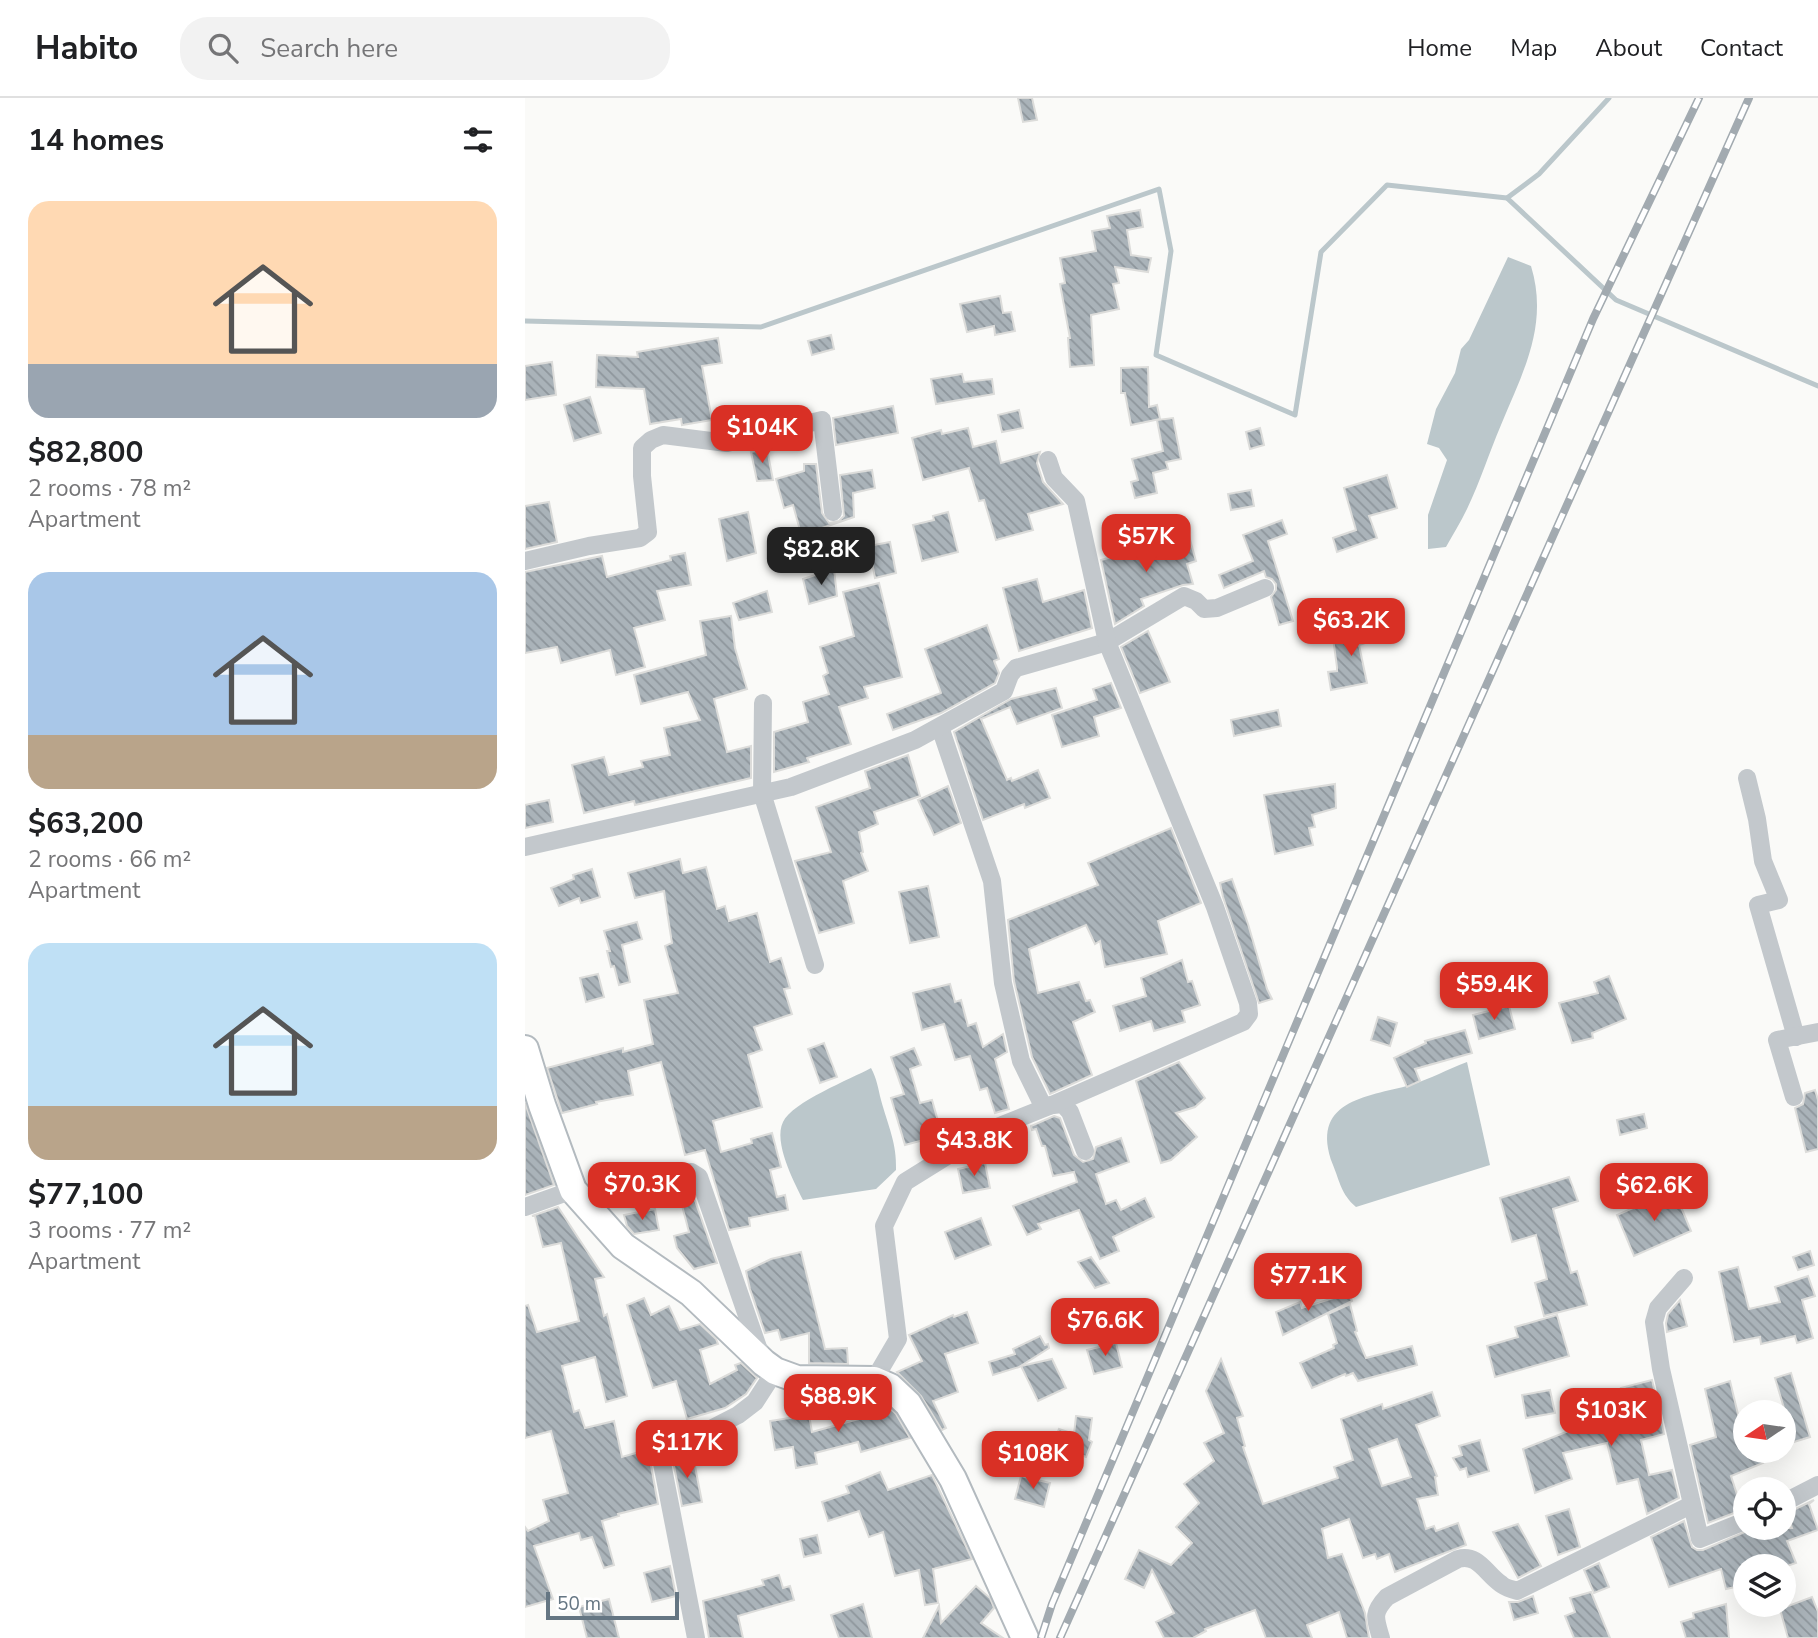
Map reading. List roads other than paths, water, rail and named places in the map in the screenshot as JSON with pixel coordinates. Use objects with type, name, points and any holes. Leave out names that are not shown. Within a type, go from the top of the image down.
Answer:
[{"type":"main road","points":[[525,1049],[542,1105],[577,1195],[624,1246],[691,1293],[769,1367],[797,1379],[874,1380],[890,1387],[908,1404],[953,1479],[1025,1638]]},
{"type":"street","points":[[525,561],[639,538],[648,532],[642,448],[663,435],[727,443],[822,420],[833,512]]},
{"type":"street","points":[[874,1380],[898,1339],[884,1226],[905,1182],[987,1131],[1243,1022],[1249,1014],[1248,1003],[1215,907],[1107,642],[1076,501],[1054,478],[1048,460]]},
{"type":"street","points":[[525,847],[791,787],[915,740],[1004,691],[1016,668],[1107,642],[1184,596],[1196,601],[1204,609],[1217,608],[1265,588]]},
{"type":"street","points":[[763,703],[762,793],[815,965]]},
{"type":"street","points":[[940,727],[992,881],[1003,983],[1021,1061],[1043,1106],[1063,1104],[1070,1112],[1085,1151]]},
{"type":"street","points":[[1747,778],[1763,861],[1779,900],[1758,905],[1796,1037]]},
{"type":"street","points":[[1794,1097],[1777,1040],[1818,1032]]},
{"type":"street","points":[[525,1206],[680,1172],[691,1172],[699,1177],[769,1367],[755,1402],[738,1415],[666,1452],[661,1458],[696,1638]]},
{"type":"street","points":[[1684,1278],[1658,1308],[1654,1322],[1661,1369],[1700,1539],[1733,1526]]},
{"type":"street","points":[[1796,1496],[1818,1485]]},
{"type":"street","points":[[1381,1638],[1375,1619],[1378,1606],[1387,1597],[1458,1559],[1475,1559],[1502,1585],[1517,1591],[1692,1505]]},
{"type":"waterway","points":[[1507,198],[1539,174],[1609,98]]},
{"type":"waterway","points":[[525,321],[761,327],[1159,189],[1171,251],[1156,355],[1295,415],[1321,252],[1387,185],[1507,198],[1616,300],[1818,386]]},
{"type":"railway","points":[[1041,1638],[1052,1604],[1593,319],[1699,98]]},
{"type":"railway","points":[[1060,1638],[1749,98]]}]
